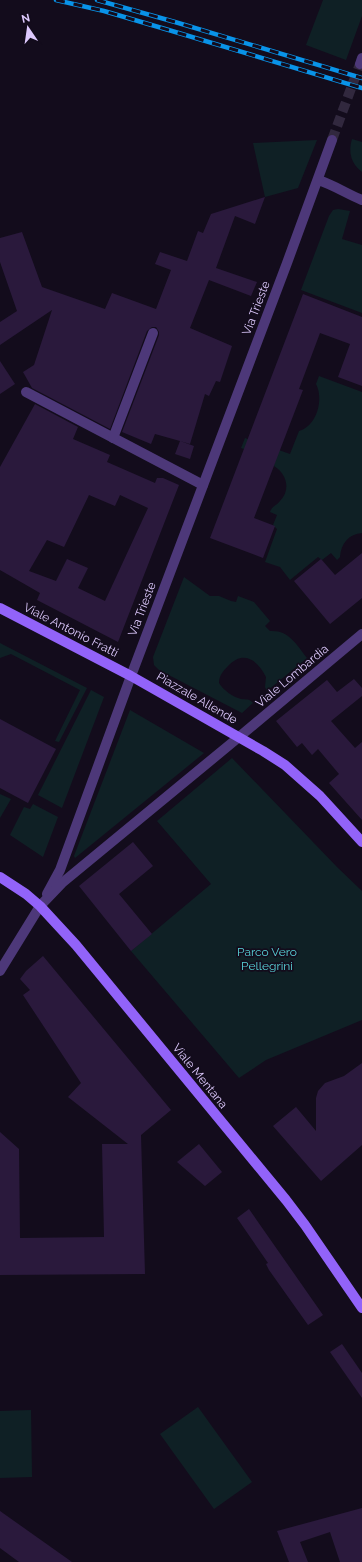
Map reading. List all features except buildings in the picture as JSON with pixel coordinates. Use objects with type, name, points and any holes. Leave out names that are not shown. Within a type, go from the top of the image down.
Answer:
[{"type":"main road","name":"Viale Antonio Fratti","points":[[0,608],[131,676]]},
{"type":"main road","name":"Piazzale Allende","points":[[131,676],[239,737]]},
{"type":"main road","points":[[239,737],[285,765],[303,780],[335,810],[362,842]]},
{"type":"main road","name":"Viale Mentana","points":[[0,877],[26,894],[40,906],[76,945],[286,1200],[362,1308]]},
{"type":"street","name":"Via Trieste","points":[[131,676],[332,140]]},
{"type":"street","points":[[318,180],[331,184],[349,195],[362,200]]},
{"type":"street","points":[[113,438],[153,333]]},
{"type":"street","points":[[26,392],[202,485]]},
{"type":"street","name":"Viale Lombardia","points":[[239,737],[362,634]]},
{"type":"street","points":[[0,971],[60,870],[131,676]]},
{"type":"street","name":"Piazzale Allende","points":[[40,906],[62,883],[239,737]]},
{"type":"green space","points":[[323,0],[362,0],[362,16],[346,60],[306,45]]},
{"type":"green space","points":[[352,139],[362,142],[362,172],[355,165],[351,157],[350,149]]},
{"type":"green space","points":[[317,140],[298,188],[265,197],[253,143]]},
{"type":"green space","points":[[338,209],[350,211],[342,239],[362,245],[362,313],[301,290],[329,216],[333,210]]},
{"type":"green space","points":[[319,376],[362,392],[362,533],[353,535],[346,540],[342,547],[340,557],[337,560],[331,553],[322,560],[318,557],[290,580],[280,567],[265,562],[277,529],[273,525],[277,515],[270,512],[272,508],[279,503],[286,492],[285,478],[274,466],[275,460],[241,448],[245,438],[290,454],[299,431],[310,424],[317,411],[319,397],[316,384]]},
{"type":"green space","points":[[184,577],[210,596],[219,596],[236,602],[238,596],[254,602],[270,621],[265,626],[270,631],[277,631],[287,635],[307,658],[267,691],[265,687],[266,677],[254,661],[239,658],[228,666],[223,672],[219,683],[232,695],[241,699],[252,701],[253,703],[242,713],[159,670],[154,665],[153,657]]},
{"type":"green space","points":[[0,643],[87,688],[59,742],[55,741],[80,690],[11,654],[0,658]]},
{"type":"green space","points":[[91,690],[104,697],[62,808],[38,795]]},
{"type":"green space","points":[[130,710],[204,753],[75,858],[74,856]]},
{"type":"green space","name":"Parco Vero Pellegrini","points":[[232,758],[362,891],[362,1020],[266,1060],[239,1078],[131,951],[211,884],[157,821]]},
{"type":"green space","points":[[0,794],[11,799],[0,818]]},
{"type":"green space","points":[[33,804],[58,817],[43,857],[10,835],[24,807],[30,809]]},
{"type":"green space","points":[[198,1407],[252,1482],[214,1509],[160,1434]]},
{"type":"green space","points":[[31,1410],[32,1477],[0,1478],[0,1411]]},
{"type":"tunnel","points":[[332,140],[360,64]]},
{"type":"railway","points":[[56,0],[104,11],[362,88]]},
{"type":"railway","points":[[97,0],[362,78]]}]
